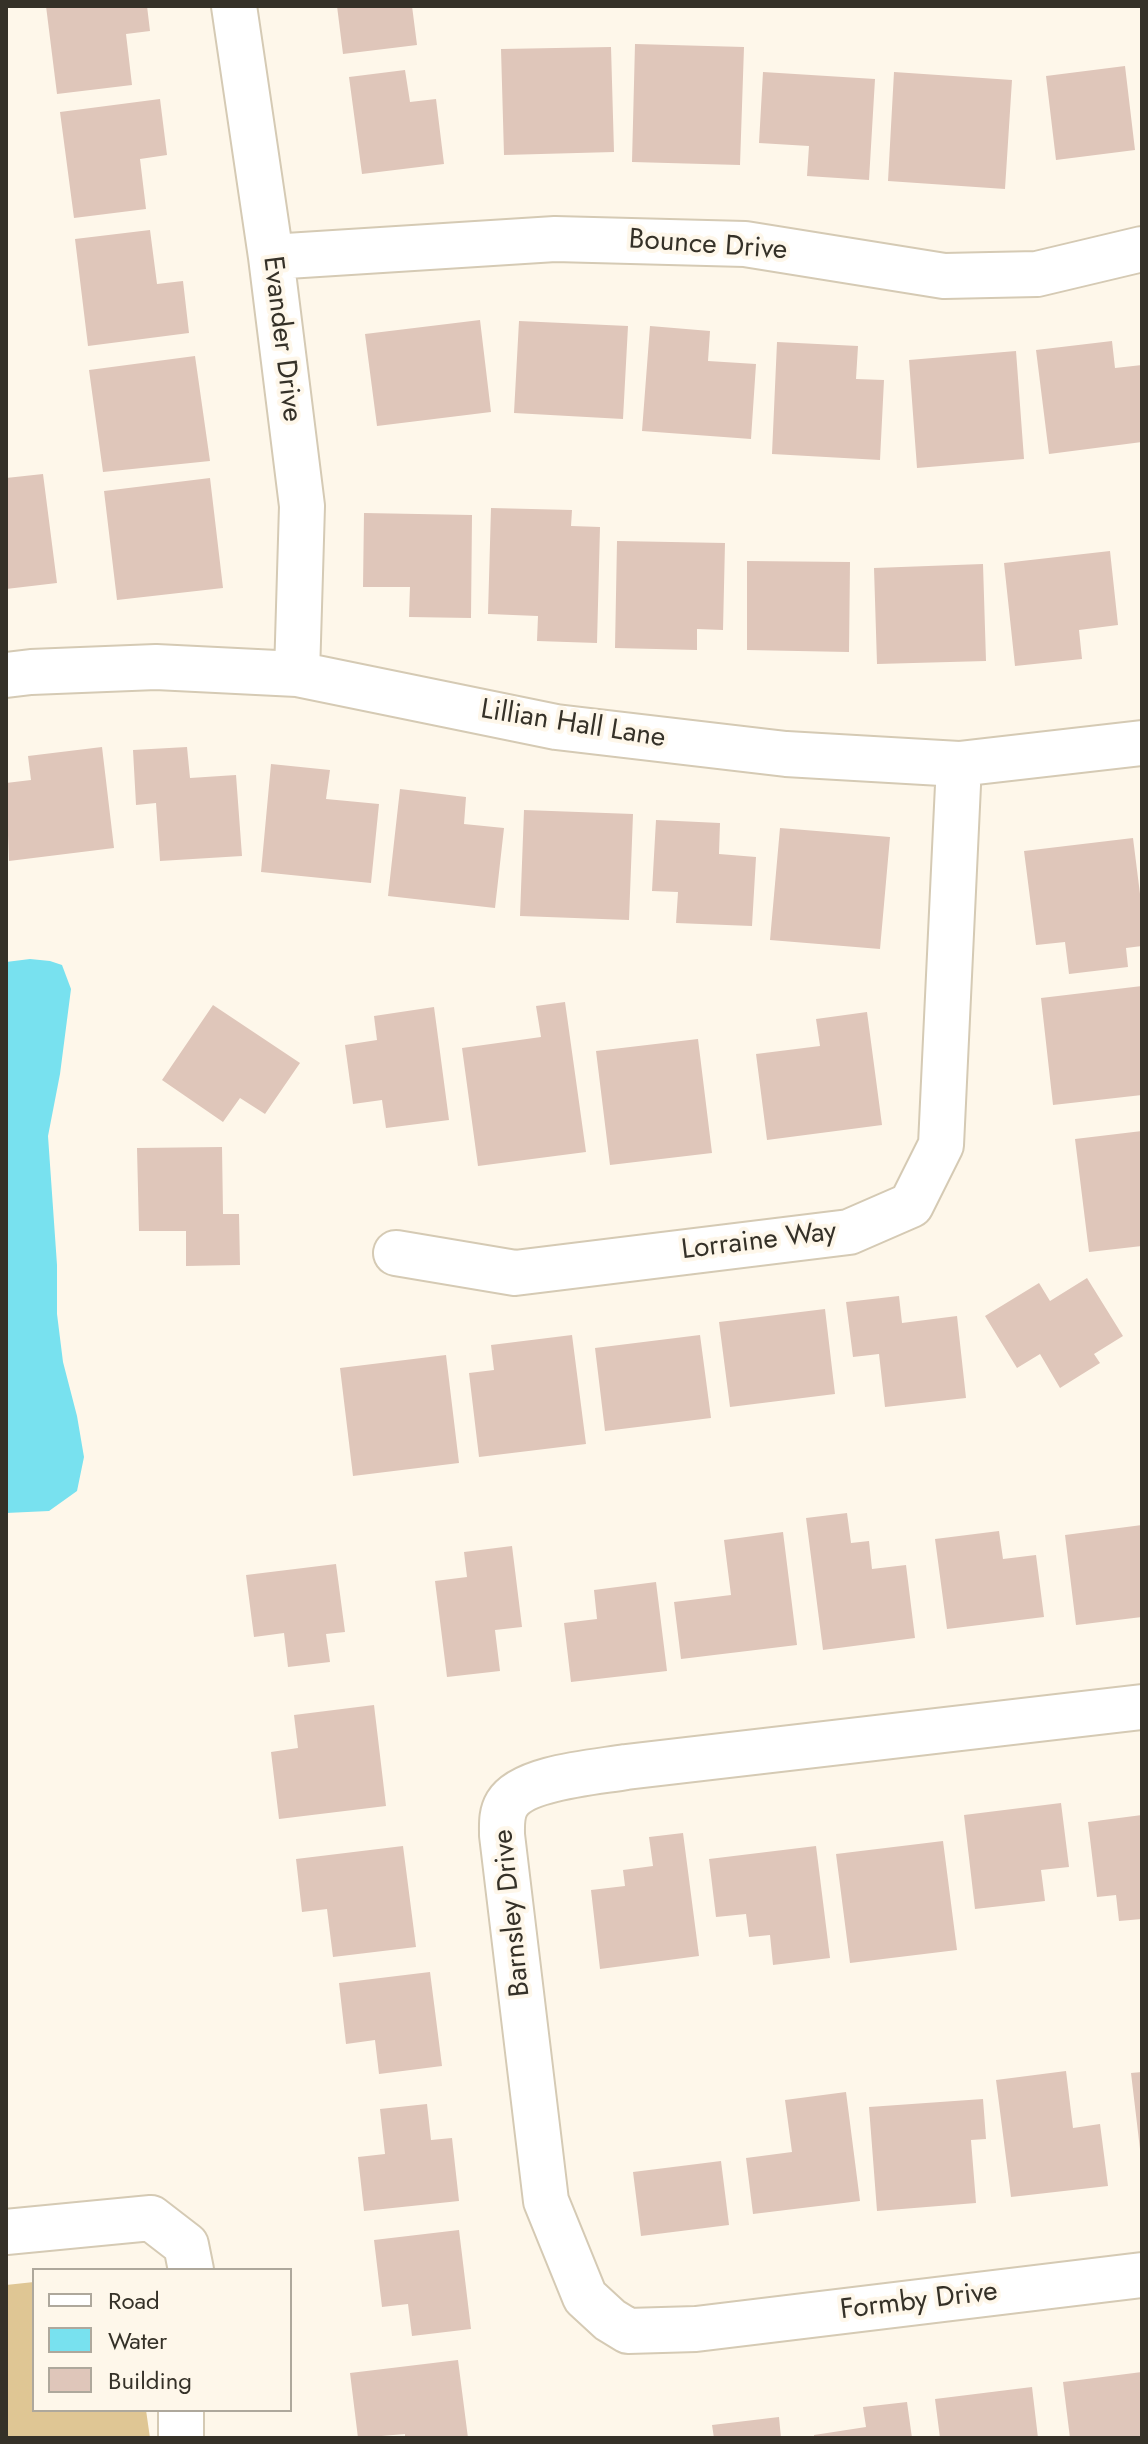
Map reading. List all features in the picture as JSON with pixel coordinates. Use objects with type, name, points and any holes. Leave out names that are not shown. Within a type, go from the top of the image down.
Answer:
[{"type":"street","name":"Evander Drive","points":[[234,6],[271,257],[302,506],[297,674]]},
{"type":"street","name":"Bounce Drive","points":[[271,257],[555,239],[745,244],[944,276],[1037,274],[1142,249]]},
{"type":"street","name":"Lillian Hall Lane","points":[[6,675],[156,667],[297,674],[556,727],[786,754],[959,764],[1142,743]]},
{"type":"street","name":"Lorraine Way","points":[[396,1253],[515,1273],[849,1232],[911,1205],[941,1145],[959,764]]},
{"type":"street","name":"Barnsley Drive","points":[[696,2329],[628,2331],[610,2320],[585,2297],[546,2201],[510,1887],[503,1858],[502,1816],[508,1801],[527,1789],[551,1780],[626,1767],[1142,1707]]},
{"type":"street","points":[[6,2232],[151,2218],[186,2245],[191,2268]]},
{"type":"street","name":"Formby Drive","points":[[696,2329],[1142,2275]]},
{"type":"street","points":[[181,2412],[181,2438]]},
{"type":"shaded area","points":[[32,2282],[32,2412],[146,2412],[150,2438],[6,2438],[6,2285]]},
{"type":"water","points":[[30,959],[62,965],[71,989],[48,1136],[57,1265],[57,1314],[63,1362],[84,1457],[77,1491],[49,1511],[6,1513],[6,962]]},
{"type":"building","points":[[46,6],[147,6],[150,31],[126,34],[132,85],[57,94]]},
{"type":"building","points":[[337,6],[412,6],[417,45],[343,54]]},
{"type":"building","points":[[635,44],[744,47],[740,165],[632,162]]},
{"type":"building","points":[[611,47],[614,152],[504,155],[501,49]]},
{"type":"building","points":[[1125,66],[1135,150],[1056,160],[1046,76]]},
{"type":"building","points":[[405,70],[410,102],[436,99],[444,164],[362,174],[349,77]]},
{"type":"building","points":[[763,72],[875,79],[869,180],[807,176],[809,146],[759,143]]},
{"type":"building","points":[[894,72],[1012,80],[1005,189],[888,181]]},
{"type":"building","points":[[160,99],[167,155],[140,159],[146,209],[74,218],[60,112]]},
{"type":"building","points":[[150,230],[157,284],[183,281],[189,333],[88,346],[75,239]]},
{"type":"building","points":[[480,320],[491,412],[377,426],[365,334]]},
{"type":"building","points":[[519,321],[628,326],[623,419],[514,413]]},
{"type":"building","points":[[650,326],[710,331],[708,361],[756,364],[751,439],[642,431]]},
{"type":"building","points":[[1112,341],[1115,368],[1142,365],[1142,442],[1049,454],[1036,350]]},
{"type":"building","points":[[777,342],[858,346],[856,379],[884,380],[880,460],[772,454]]},
{"type":"building","points":[[1016,351],[1024,459],[917,468],[909,360]]},
{"type":"building","points":[[195,356],[210,461],[103,472],[89,370]]},
{"type":"building","points":[[43,474],[57,583],[6,589],[6,478]]},
{"type":"building","points":[[210,478],[223,588],[117,600],[104,491]]},
{"type":"building","points":[[491,508],[572,510],[571,526],[600,527],[597,643],[537,641],[538,616],[488,614]]},
{"type":"building","points":[[364,513],[472,515],[471,618],[409,617],[410,587],[363,587]]},
{"type":"building","points":[[617,541],[725,543],[723,630],[697,629],[697,650],[615,648]]},
{"type":"building","points":[[1110,551],[1118,625],[1079,630],[1082,659],[1015,666],[1004,563]]},
{"type":"building","points":[[747,561],[850,562],[849,652],[747,650]]},
{"type":"building","points":[[983,564],[986,661],[877,664],[874,568]]},
{"type":"building","points":[[102,747],[114,848],[9,861],[6,783],[31,780],[28,756]]},
{"type":"building","points":[[187,747],[190,778],[236,775],[242,856],[160,861],[156,803],[136,805],[133,750]]},
{"type":"building","points":[[271,764],[330,770],[326,799],[379,804],[371,883],[261,872]]},
{"type":"building","points":[[400,789],[466,797],[464,824],[504,828],[495,908],[388,896]]},
{"type":"building","points":[[524,810],[633,814],[629,920],[520,916]]},
{"type":"building","points":[[656,820],[720,823],[719,854],[756,857],[752,926],[676,923],[678,892],[652,891]]},
{"type":"building","points":[[780,828],[890,837],[880,949],[770,940]]},
{"type":"building","points":[[1133,838],[1142,910],[1142,946],[1126,948],[1128,967],[1069,974],[1065,942],[1036,945],[1024,851]]},
{"type":"building","points":[[1142,986],[1142,1095],[1053,1105],[1041,998]]},
{"type":"building","points":[[565,1002],[586,1152],[478,1166],[462,1048],[541,1037],[536,1006]]},
{"type":"building","points":[[213,1005],[300,1063],[265,1114],[240,1098],[223,1122],[162,1080]]},
{"type":"building","points":[[434,1007],[449,1120],[386,1128],[382,1100],[353,1104],[345,1045],[377,1040],[374,1016]]},
{"type":"building","points":[[867,1012],[882,1125],[767,1140],[756,1054],[820,1046],[816,1019]]},
{"type":"building","points":[[698,1039],[712,1153],[610,1165],[596,1051]]},
{"type":"building","points":[[1142,1131],[1142,1246],[1089,1252],[1075,1139]]},
{"type":"building","points":[[222,1147],[223,1214],[239,1214],[240,1265],[186,1266],[186,1231],[139,1231],[137,1148]]},
{"type":"building","points":[[1087,1278],[1123,1336],[1094,1354],[1100,1363],[1060,1388],[1040,1354],[1017,1368],[985,1316],[1039,1283],[1050,1301]]},
{"type":"building","points":[[899,1296],[902,1323],[957,1316],[966,1398],[885,1407],[879,1354],[853,1357],[846,1302]]},
{"type":"building","points":[[825,1309],[835,1394],[730,1407],[719,1322]]},
{"type":"building","points":[[572,1335],[586,1444],[479,1457],[469,1373],[494,1370],[491,1345]]},
{"type":"building","points":[[700,1335],[711,1418],[605,1431],[595,1348]]},
{"type":"building","points":[[446,1355],[459,1463],[353,1476],[340,1368]]},
{"type":"building","points":[[847,1513],[851,1543],[869,1541],[872,1569],[906,1565],[915,1638],[823,1650],[806,1518]]},
{"type":"building","points":[[1142,1525],[1142,1617],[1076,1625],[1065,1535]]},
{"type":"building","points":[[999,1531],[1003,1559],[1036,1555],[1044,1617],[947,1629],[935,1539]]},
{"type":"building","points":[[783,1532],[797,1645],[681,1659],[674,1602],[731,1595],[724,1540]]},
{"type":"building","points":[[512,1546],[522,1627],[495,1630],[500,1671],[447,1677],[435,1581],[467,1577],[464,1552]]},
{"type":"building","points":[[336,1564],[345,1632],[326,1634],[330,1662],[288,1667],[284,1633],[254,1637],[246,1575]]},
{"type":"building","points":[[656,1582],[667,1671],[571,1682],[564,1623],[597,1619],[594,1590]]},
{"type":"building","points":[[374,1705],[386,1806],[279,1819],[271,1752],[298,1748],[294,1715]]},
{"type":"building","points":[[1061,1803],[1069,1867],[1041,1870],[1045,1901],[975,1909],[964,1815]]},
{"type":"building","points":[[1142,1815],[1142,1919],[1119,1921],[1116,1895],[1097,1897],[1088,1822]]},
{"type":"building","points":[[683,1833],[699,1956],[600,1969],[591,1890],[625,1886],[623,1870],[653,1866],[649,1837]]},
{"type":"building","points":[[943,1841],[957,1950],[850,1963],[836,1854]]},
{"type":"building","points":[[403,1846],[416,1947],[333,1957],[327,1909],[302,1912],[296,1859]]},
{"type":"building","points":[[816,1846],[830,1958],[773,1965],[770,1935],[749,1937],[746,1914],[716,1917],[709,1859]]},
{"type":"building","points":[[430,1972],[442,2066],[379,2074],[375,2040],[346,2044],[339,1983]]},
{"type":"building","points":[[1066,2071],[1073,2128],[1100,2124],[1108,2186],[1011,2197],[996,2080]]},
{"type":"building","points":[[1142,2072],[1142,2149],[1140,2149],[1131,2073]]},
{"type":"building","points":[[846,2092],[860,2201],[753,2214],[746,2158],[792,2152],[785,2100]]},
{"type":"building","points":[[983,2099],[986,2139],[971,2140],[976,2203],[877,2211],[869,2107]]},
{"type":"building","points":[[427,2104],[431,2140],[452,2138],[459,2201],[364,2211],[358,2157],[385,2154],[380,2109]]},
{"type":"building","points":[[721,2161],[729,2225],[641,2236],[633,2172]]},
{"type":"building","points":[[459,2230],[471,2329],[412,2336],[408,2304],[382,2307],[374,2240]]},
{"type":"building","points":[[458,2360],[468,2438],[405,2438],[405,2434],[358,2438],[350,2373]]},
{"type":"building","points":[[1142,2372],[1142,2438],[1070,2438],[1063,2382]]},
{"type":"building","points":[[1032,2387],[1038,2438],[940,2438],[935,2399]]},
{"type":"building","points":[[907,2402],[912,2438],[814,2438],[814,2435],[866,2427],[863,2407]]},
{"type":"building","points":[[779,2417],[781,2438],[714,2438],[712,2425]]}]
